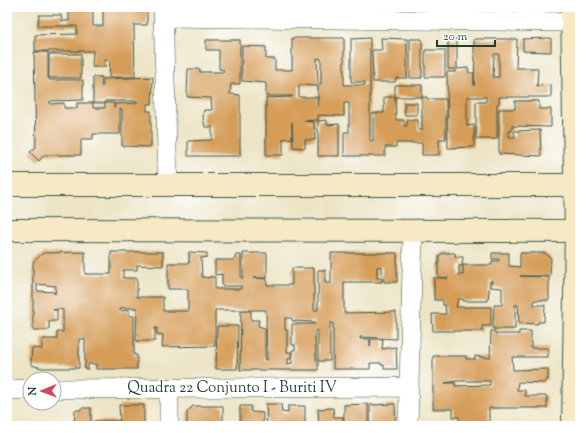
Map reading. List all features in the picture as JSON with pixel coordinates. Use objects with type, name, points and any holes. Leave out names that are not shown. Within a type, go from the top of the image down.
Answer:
[{"type":"street","points":[[168,185],[164,12],[572,15],[576,185],[573,426]]},
{"type":"street","points":[[7,185],[576,185]]},
{"type":"street","points":[[7,230],[576,231]]},
{"type":"street","points":[[408,426],[413,231]]},
{"type":"street","name":"Quadra 22 Conjunto I - Buriti IV","points":[[62,389],[409,387]]},
{"type":"street","points":[[168,388],[169,426]]},
{"type":"street","points":[[7,390],[22,389]]},
{"type":"building","points":[[63,7],[93,7],[93,26],[103,26],[103,7],[147,7],[147,25],[134,25],[135,77],[109,77],[110,60],[105,60],[105,67],[92,67],[93,51],[35,51],[35,35],[77,34],[77,26],[38,26],[39,15],[61,15],[62,21],[69,21],[69,9],[63,9]]},
{"type":"building","points":[[292,38],[344,38],[344,85],[365,85],[365,82],[351,82],[351,39],[370,38],[370,141],[373,141],[373,113],[384,113],[384,97],[395,97],[396,120],[404,120],[404,126],[407,126],[407,120],[418,120],[418,130],[422,130],[422,97],[427,97],[427,99],[446,99],[446,139],[439,139],[439,155],[422,155],[422,143],[396,143],[396,147],[385,147],[385,156],[344,156],[344,132],[349,132],[349,103],[344,103],[344,116],[318,115],[318,120],[304,121],[314,122],[315,140],[305,140],[305,148],[293,147],[292,122],[292,138],[283,139],[283,155],[266,155],[266,98],[292,96],[266,96],[266,83],[242,81],[242,46],[266,47],[266,59],[275,59],[275,70],[292,70]],"holes":[[[317,58],[321,59],[321,84],[318,84]],[[299,85],[318,86],[318,107],[317,97],[299,97]]]},
{"type":"building","points":[[381,38],[407,39],[407,78],[396,78],[395,82],[373,82],[372,50],[382,50]]},
{"type":"building","points":[[551,38],[551,52],[523,51],[523,39]]},
{"type":"building","points":[[410,39],[422,39],[422,78],[410,78]]},
{"type":"building","points":[[448,39],[457,39],[457,69],[468,68],[469,73],[474,73],[474,86],[475,54],[474,39],[517,39],[516,68],[538,68],[537,86],[551,85],[551,97],[499,97],[499,104],[497,104],[497,139],[476,139],[476,102],[486,102],[486,97],[467,97],[467,126],[474,125],[474,147],[448,148],[447,72],[455,72],[455,69],[448,69]],"holes":[[[494,54],[499,54],[499,77],[493,77]]]},
{"type":"building","points":[[206,40],[240,40],[240,84],[231,84],[230,94],[240,95],[240,156],[188,156],[188,141],[212,140],[212,127],[205,127],[203,117],[204,110],[212,110],[211,98],[187,97],[188,69],[200,69],[200,72],[223,72],[224,70],[219,69],[219,50],[206,50]]},
{"type":"building","points":[[425,50],[445,50],[445,77],[425,77]]},
{"type":"building","points":[[34,52],[48,52],[48,78],[50,80],[83,80],[83,100],[50,101],[50,104],[64,103],[64,108],[77,108],[77,103],[93,103],[93,77],[102,77],[101,86],[103,86],[103,79],[153,77],[152,104],[147,104],[147,111],[151,111],[151,147],[122,146],[122,109],[120,109],[120,134],[93,134],[93,139],[81,139],[81,155],[44,155],[39,161],[30,152],[36,147]],"holes":[[[105,101],[137,101],[137,103],[115,104],[114,108],[114,103],[105,103]],[[93,103],[105,103],[105,108],[93,108]]]},
{"type":"building","points":[[49,54],[81,54],[81,78],[49,78]]},
{"type":"building","points":[[395,85],[422,85],[422,97],[395,97]]},
{"type":"building","points":[[515,101],[539,101],[539,109],[551,109],[551,127],[512,126],[512,131],[509,131],[509,137],[515,137],[514,131],[540,130],[541,156],[499,154],[499,109],[515,109]]},
{"type":"building","points":[[404,103],[417,103],[417,115],[405,115]]},
{"type":"building","points":[[327,120],[327,125],[339,124],[339,156],[318,156],[318,121]]},
{"type":"building","points":[[85,252],[85,274],[111,274],[111,252],[163,252],[163,266],[137,265],[137,270],[123,270],[123,278],[137,278],[137,297],[163,297],[163,311],[188,311],[188,289],[168,289],[168,263],[189,263],[189,252],[207,253],[207,257],[201,258],[202,277],[215,277],[215,289],[241,289],[241,286],[222,286],[222,274],[215,275],[215,260],[235,260],[235,255],[241,255],[241,278],[243,278],[243,253],[267,253],[267,278],[253,278],[267,279],[267,285],[292,285],[292,268],[314,268],[314,310],[318,310],[318,270],[325,270],[325,283],[331,283],[331,253],[397,253],[397,282],[384,282],[384,279],[382,279],[382,282],[344,282],[344,313],[396,312],[396,339],[360,337],[360,339],[370,339],[370,347],[371,339],[383,339],[382,349],[396,347],[397,369],[384,369],[384,365],[381,365],[381,363],[370,363],[370,369],[333,369],[333,323],[330,323],[330,361],[318,361],[318,370],[240,370],[241,311],[251,311],[251,320],[259,320],[258,326],[265,328],[265,360],[267,360],[266,310],[215,310],[215,346],[162,347],[163,335],[157,334],[157,328],[155,328],[155,341],[136,341],[137,308],[120,308],[120,311],[129,310],[129,316],[134,316],[134,355],[137,355],[137,369],[96,369],[96,364],[88,364],[88,369],[85,369],[85,339],[79,339],[79,368],[42,368],[31,365],[32,348],[42,349],[42,339],[57,339],[57,332],[63,332],[63,310],[58,309],[53,310],[57,310],[57,321],[49,321],[49,330],[33,330],[33,262],[43,253]],"holes":[[[382,266],[382,278],[377,278],[377,267]],[[37,284],[56,286],[55,294],[54,292],[37,291]],[[285,318],[292,318],[292,321],[315,322],[315,324],[292,324],[292,345],[295,345],[295,350],[292,350],[292,363],[288,364],[288,359],[291,359],[291,352],[287,352],[287,330],[285,330]],[[315,330],[318,330],[318,360],[316,360]]]},
{"type":"building","points":[[443,253],[455,253],[455,257],[463,257],[462,266],[459,266],[459,275],[463,275],[463,265],[492,265],[492,261],[499,261],[499,259],[492,259],[492,253],[509,253],[509,266],[520,267],[520,253],[545,253],[551,258],[550,276],[520,276],[549,277],[549,300],[534,300],[534,305],[545,305],[544,322],[538,322],[538,324],[519,323],[518,305],[515,305],[515,329],[493,329],[494,305],[502,305],[502,288],[491,287],[492,281],[490,281],[488,301],[463,301],[463,299],[458,299],[456,307],[491,307],[491,326],[482,326],[482,331],[433,331],[432,314],[446,314],[443,300],[434,300],[434,278],[448,278],[438,277],[439,256]]},
{"type":"building","points":[[217,326],[238,326],[237,369],[216,369]]},
{"type":"building","points":[[491,331],[495,331],[495,334],[519,334],[519,331],[531,331],[531,348],[548,348],[548,357],[512,357],[513,370],[548,369],[548,380],[545,380],[545,383],[518,382],[517,390],[525,390],[525,396],[547,396],[547,408],[489,408],[489,426],[459,426],[459,417],[453,417],[453,409],[433,409],[433,356],[466,356],[466,359],[475,359],[475,356],[490,358]],"holes":[[[457,381],[490,381],[490,385],[455,386],[455,383],[445,383]]]},
{"type":"building","points":[[266,404],[281,404],[282,412],[288,413],[288,406],[305,406],[305,426],[267,426]]},
{"type":"building","points":[[368,404],[368,426],[344,426],[344,405]]},
{"type":"building","points":[[395,404],[396,426],[370,426],[370,405]]},
{"type":"building","points":[[119,405],[144,405],[144,424],[149,424],[149,426],[94,426],[94,421],[120,421]]},
{"type":"building","points":[[193,406],[223,406],[223,426],[187,426],[187,412]]},
{"type":"building","points":[[240,406],[251,406],[251,412],[263,413],[263,426],[240,426]]},
{"type":"building","points":[[81,408],[91,408],[91,426],[74,426],[75,410],[81,410]]},
{"type":"building","points":[[333,408],[334,417],[343,417],[343,426],[319,426],[318,409]]},
{"type":"building","points":[[62,424],[62,426],[34,426],[34,425]]}]
